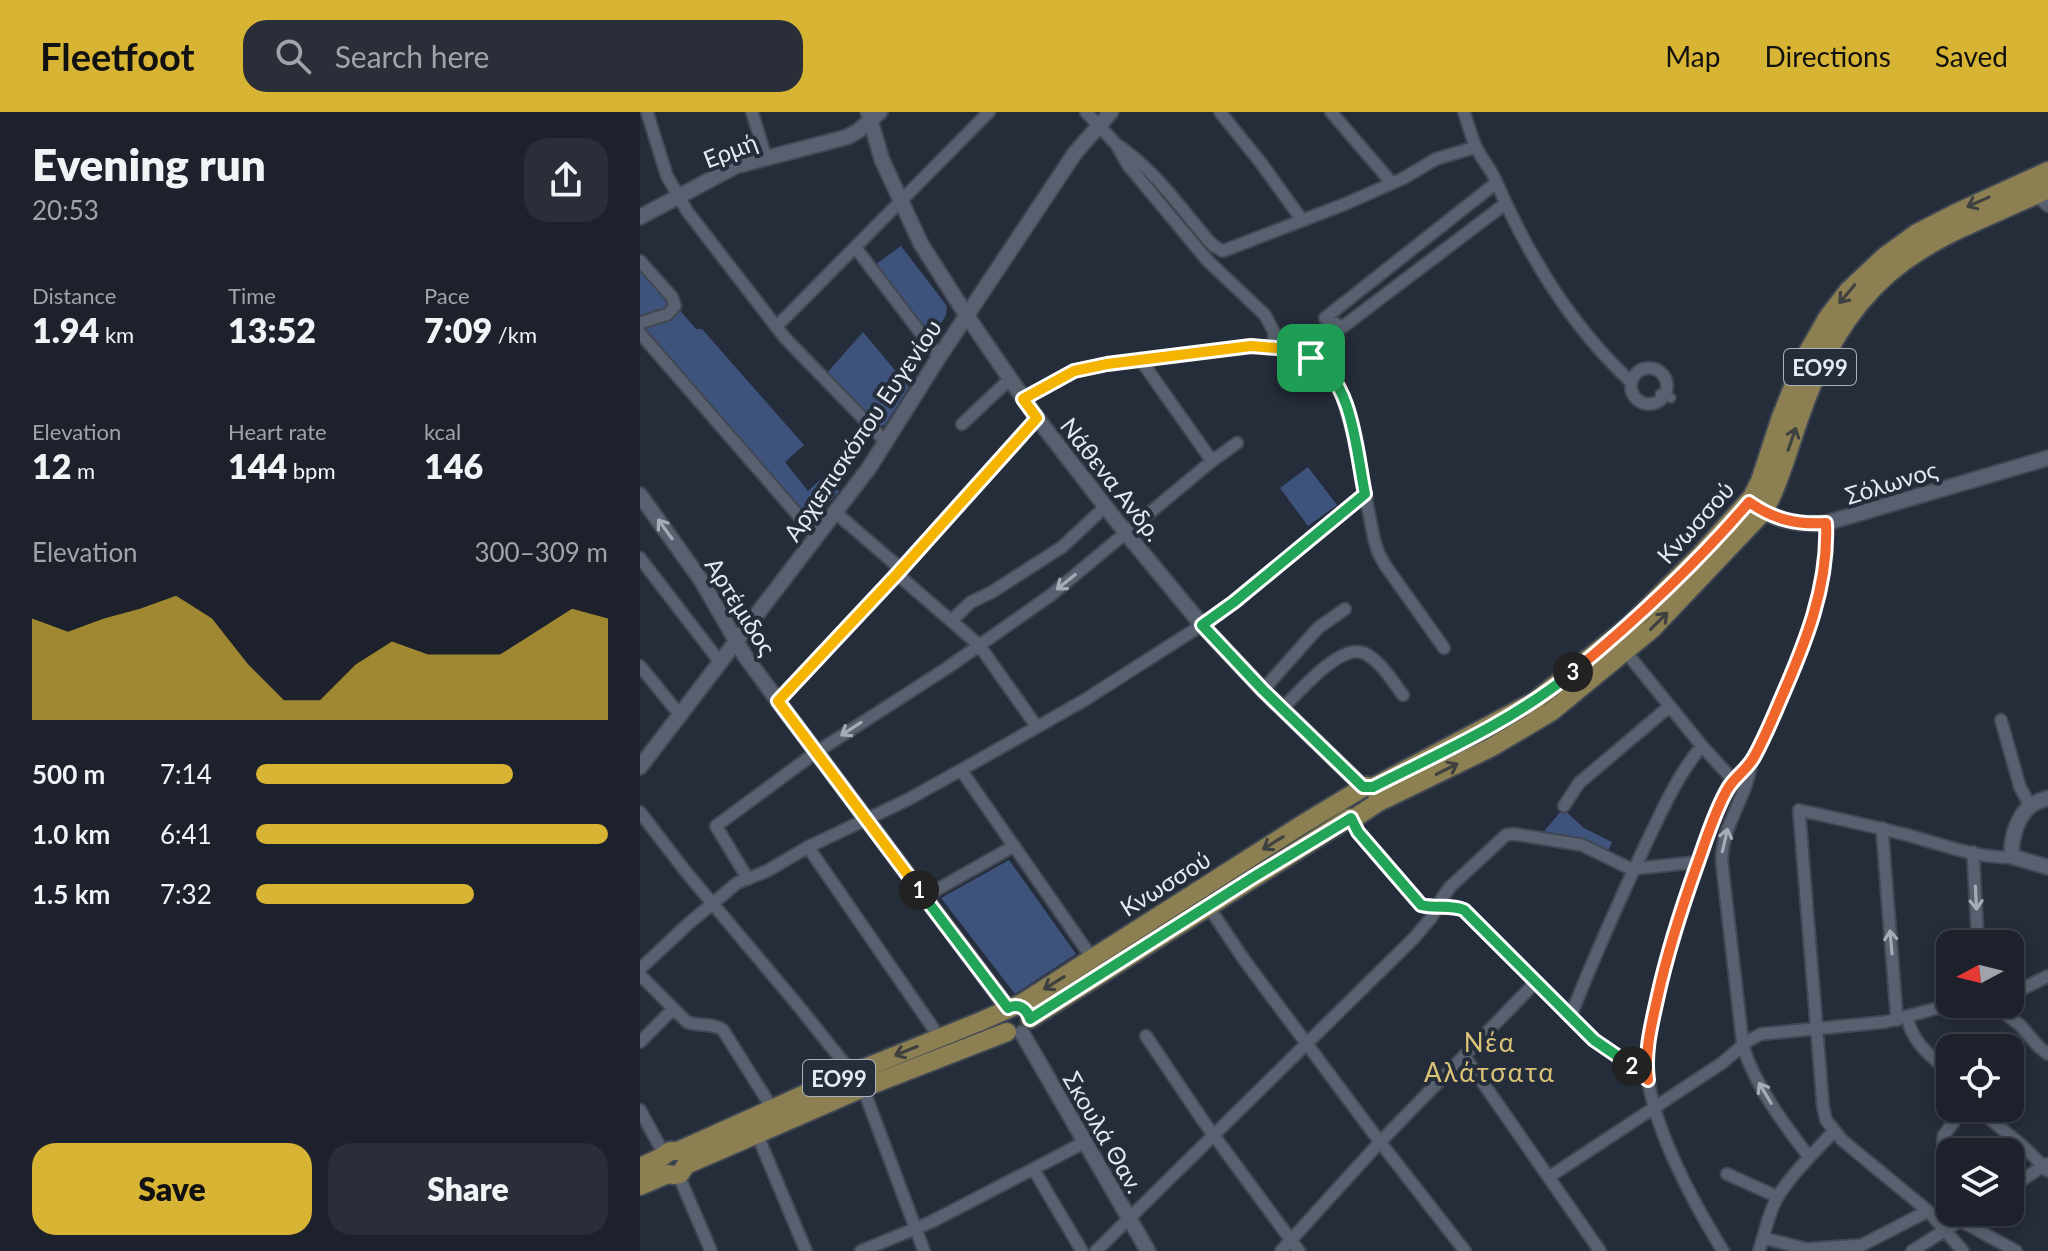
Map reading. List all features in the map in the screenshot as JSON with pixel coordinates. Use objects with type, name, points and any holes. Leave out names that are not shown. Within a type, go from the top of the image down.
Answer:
[{"type":"main road","name":"Κνωσσού","points":[[1371,792],[1478,753],[1543,718],[1659,622],[1756,507],[1760,481],[1805,357],[1828,317],[1848,291],[1884,257],[1917,233],[2048,171]]},
{"type":"main road","name":"Κνωσσού","points":[[1371,792],[1521,710],[1553,688],[1650,606],[1710,545],[1775,490],[1815,378],[1833,341],[1859,303],[1919,250],[1987,216],[2044,197]]},
{"type":"main road","name":"ΕΟ99","points":[[1348,812],[1343,798],[1371,792]]},
{"type":"main road","name":"Κνωσσού","points":[[640,1186],[673,1163],[772,1108],[857,1081],[1015,1018],[1208,906],[1348,812]]},
{"type":"main road","name":"Κνωσσού","points":[[640,1167],[673,1163],[757,1134],[940,1038],[1015,1018],[1092,958],[1303,824],[1348,812]]},
{"type":"street","points":[[647,112],[662,163],[677,196],[720,256],[776,327],[886,442]]},
{"type":"street","points":[[752,112],[766,158]]},
{"type":"street","points":[[776,327],[989,112]]},
{"type":"street","points":[[1086,112],[1116,144],[1136,157],[1163,184],[1208,240],[1223,251],[1345,204],[1436,159],[1478,151]]},
{"type":"street","name":"Αρχιεπισκόπου Ευγενίου","points":[[640,767],[836,513],[1075,153],[1111,112]]},
{"type":"street","points":[[1331,112],[1392,183]]},
{"type":"street","points":[[1464,112],[1478,151],[1505,204],[1560,300],[1603,354],[1631,382],[1633,396],[1643,404],[1655,404],[1665,396],[1666,378],[1657,370],[1640,370],[1631,382]]},
{"type":"street","points":[[1222,113],[1302,220]]},
{"type":"street","name":"Ερμή","points":[[640,217],[736,166],[852,134],[873,115]]},
{"type":"street","name":"Νάθενα Ανδρ.","points":[[873,115],[882,160],[921,244],[1023,399],[1105,507],[1202,625],[1263,690],[1371,792]]},
{"type":"street","points":[[1116,144],[1128,165],[1207,260],[1269,320],[1274,332],[1274,347]]},
{"type":"street","points":[[1342,327],[1325,318],[1496,183]]},
{"type":"street","points":[[1311,358],[1342,327],[1505,204]]},
{"type":"street","points":[[855,247],[939,357]]},
{"type":"street","points":[[1207,260],[1217,248]]},
{"type":"street","points":[[640,261],[675,302],[668,314],[640,323]]},
{"type":"street","points":[[640,333],[817,537]]},
{"type":"street","points":[[1023,399],[1074,371],[1140,359],[1247,346],[1297,352],[1323,365],[1332,374],[1342,395],[1380,558],[1444,648]]},
{"type":"street","points":[[1140,359],[1212,461]]},
{"type":"street","points":[[962,424],[1010,379]]},
{"type":"street","points":[[778,701],[1037,418]]},
{"type":"street","points":[[748,879],[716,826],[815,753],[947,668],[1051,595],[1237,443]]},
{"type":"street","name":"Σόλωνος","points":[[1756,507],[1774,517],[1793,522],[1826,523],[2048,458]]},
{"type":"street","points":[[640,969],[737,883],[767,871],[961,770],[1083,701],[1202,625],[1365,494]]},
{"type":"street","name":"Αρτέμιδος","points":[[640,495],[701,580],[736,642],[815,753],[1015,1018]]},
{"type":"street","points":[[951,621],[971,602],[1062,547],[1105,507]]},
{"type":"street","points":[[836,513],[979,645],[1037,727]]},
{"type":"street","points":[[1809,1157],[1763,1090],[1743,1046],[1722,849],[1751,763],[1794,669],[1812,619],[1825,563],[1826,523]]},
{"type":"street","points":[[640,558],[720,662]]},
{"type":"street","points":[[1263,690],[1318,628],[1345,609]]},
{"type":"street","points":[[1283,708],[1332,661],[1352,651],[1364,653],[1384,670],[1403,695]]},
{"type":"street","points":[[1626,652],[1733,780]]},
{"type":"street","points":[[640,666],[680,715]]},
{"type":"street","points":[[1564,806],[1579,783],[1670,706]]},
{"type":"street","points":[[2001,720],[2020,787],[2030,806]]},
{"type":"street","points":[[1570,1017],[1634,869],[1681,777],[1702,746]]},
{"type":"street","points":[[1720,1250],[1670,1151],[1648,1080],[1647,1053],[1677,922],[1698,862],[1733,780],[1751,763]]},
{"type":"street","points":[[961,770],[1092,958]]},
{"type":"street","points":[[2013,857],[2011,849],[2016,828],[2023,815],[2030,806],[2048,798]]},
{"type":"street","points":[[1963,1251],[1928,1211],[1842,1140],[1825,1115],[1799,810],[2048,867]]},
{"type":"street","points":[[640,812],[857,1081],[924,1251]]},
{"type":"street","points":[[1348,812],[1358,832],[1423,906],[1451,906],[1464,910],[1594,1040],[1648,1080]]},
{"type":"street","points":[[1882,828],[1902,1019],[1923,1050],[1936,1061]]},
{"type":"street","points":[[1096,1251],[1414,938],[1450,887],[1502,837],[1510,834],[1582,845],[1623,867],[1634,869],[1698,862]]},
{"type":"street","points":[[924,897],[1014,846]]},
{"type":"street","points":[[808,847],[940,1038]]},
{"type":"street","points":[[1973,852],[1977,930]]},
{"type":"street","points":[[1208,906],[1245,961],[1465,1251]]},
{"type":"street","points":[[640,975],[684,1020],[723,1030],[772,1108]]},
{"type":"street","points":[[2024,988],[2048,976]]},
{"type":"street","points":[[1281,1251],[1295,1246],[1380,1142],[1535,983]]},
{"type":"street","points":[[640,1042],[673,1009]]},
{"type":"street","points":[[1549,1177],[1761,1034],[1902,1019],[1936,1009]]},
{"type":"street","name":"Σκουλά Θαν.","points":[[1015,1018],[1148,1251]]},
{"type":"street","points":[[2011,1018],[2048,1054]]},
{"type":"street","points":[[1146,1036],[1213,1135],[1295,1246]]},
{"type":"street","points":[[1465,1057],[1600,1251]]},
{"type":"street","points":[[640,1110],[673,1163],[711,1251]]},
{"type":"street","points":[[1994,1122],[2047,1168],[2024,1180]]},
{"type":"street","points":[[1759,1251],[1778,1197],[1834,1131]]},
{"type":"street","points":[[757,1134],[806,1251]]},
{"type":"street","points":[[861,1251],[916,1229],[1085,1142]]},
{"type":"street","points":[[1034,1170],[1082,1251]]},
{"type":"street","points":[[1727,1174],[1778,1197]]},
{"type":"street","points":[[1763,1238],[1807,1249],[1862,1245],[1928,1211]]},
{"type":"street","points":[[1912,1251],[1953,1226]]},
{"type":"street","points":[[1969,1226],[2002,1248],[2016,1251]]},
{"type":"shaded area","points":[[901,246],[947,306],[946,315],[933,337],[876,264]]},
{"type":"shaded area","points":[[640,264],[804,445],[785,462],[808,491],[824,476],[839,491],[814,521],[640,324]]},
{"type":"shaded area","points":[[863,332],[909,387],[885,425],[880,426],[827,373]]},
{"type":"shaded area","points":[[1308,467],[1337,505],[1308,526],[1280,488]]},
{"type":"shaded area","points":[[1563,809],[1584,828],[1612,842],[1607,854],[1545,835],[1545,830]]},
{"type":"shaded area","points":[[1009,860],[1076,954],[1015,994],[941,898]]},
{"type":"district","name":"Νέα Αλάτσατα","points":[[1490,1057]]},
{"type":"route","points":[[1251,346],[1287,349],[1311,358],[1332,374],[1342,395],[1365,494],[1202,625],[1263,690],[1363,787],[1373,787],[1541,697],[1630,625],[1749,502],[1763,512],[1786,521],[1826,523],[1822,583],[1804,644],[1754,757],[1726,791],[1677,922],[1652,1022],[1646,1060],[1648,1080],[1594,1040],[1464,910],[1451,906],[1421,905],[1358,832],[1351,818],[1030,1019],[1021,1007],[1008,1008],[778,701],[1037,418],[1023,399],[1074,371],[1107,364],[1251,346]]}]
